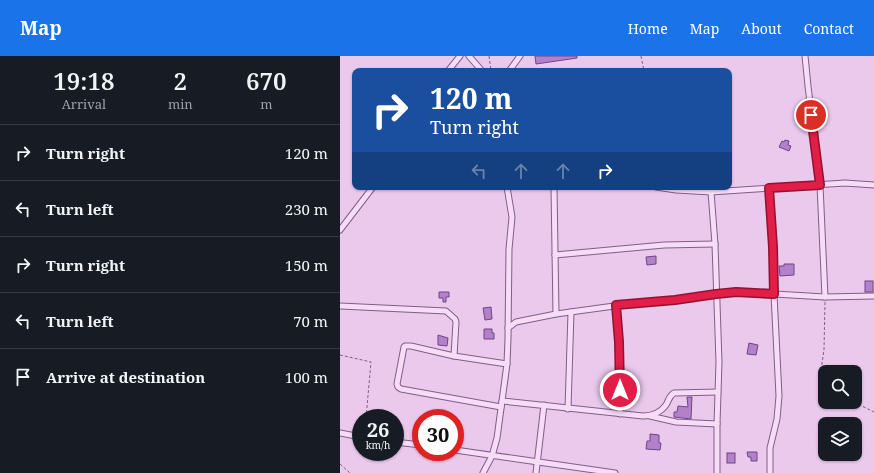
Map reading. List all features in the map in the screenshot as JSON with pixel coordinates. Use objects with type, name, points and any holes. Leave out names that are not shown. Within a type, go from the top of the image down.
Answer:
[{"type":"street","points":[[450,68],[460,56]]},
{"type":"street","points":[[469,56],[479,68]]},
{"type":"street","points":[[511,68],[520,56]]},
{"type":"street","points":[[805,56],[808,93],[820,185],[825,297]]},
{"type":"street","points":[[676,190],[711,192],[845,183],[874,185]]},
{"type":"street","points":[[769,188],[779,396],[777,419],[770,448],[770,473]]},
{"type":"street","points":[[340,230],[371,190]]},
{"type":"street","points":[[483,473],[492,456],[497,438],[507,364],[509,249],[512,217],[508,190]]},
{"type":"street","points":[[554,190],[556,314]]},
{"type":"street","points":[[711,192],[715,244],[719,362],[717,473]]},
{"type":"street","points":[[555,255],[664,245],[715,244]]},
{"type":"street","points":[[508,328],[516,322],[556,314],[616,305],[675,300],[736,292],[825,297],[874,296]]},
{"type":"street","points":[[616,305],[619,342],[620,414]]},
{"type":"street","points":[[340,306],[446,311],[455,319],[456,322],[454,356]]},
{"type":"street","points":[[568,409],[571,312]]},
{"type":"street","points":[[507,364],[454,356],[405,346],[398,387],[430,395],[502,404],[544,406],[650,416],[676,422],[717,424]]},
{"type":"street","points":[[650,416],[664,408],[670,396],[674,394],[718,392]]},
{"type":"street","points":[[536,473],[544,406]]},
{"type":"street","points":[[340,433],[352,435]]},
{"type":"street","points":[[464,451],[615,473]]},
{"type":"path","points":[[490,56],[491,68]]},
{"type":"path","points":[[641,56],[643,68]]},
{"type":"path","points":[[822,365],[824,350],[825,297]]},
{"type":"path","points":[[340,355],[371,362],[367,409]]},
{"type":"path","points":[[862,407],[874,412]]},
{"type":"path","points":[[340,464],[350,473]]},
{"type":"building","points":[[535,56],[577,56],[577,58],[536,64]]},
{"type":"building","points":[[785,140],[789,141],[788,145],[791,146],[789,151],[779,147],[782,141],[784,142]]},
{"type":"building","points":[[656,256],[656,264],[647,265],[646,257]]},
{"type":"building","points":[[784,264],[794,264],[794,275],[780,276],[779,266],[784,266]]},
{"type":"building","points":[[865,281],[873,281],[873,292],[865,292]]},
{"type":"building","points":[[439,292],[449,292],[449,297],[446,297],[446,302],[443,302],[443,298],[439,298]]},
{"type":"building","points":[[491,307],[492,319],[485,320],[483,308]]},
{"type":"building","points":[[484,329],[492,329],[494,339],[484,339]]},
{"type":"building","points":[[438,335],[448,338],[447,346],[438,345]]},
{"type":"building","points":[[749,343],[758,345],[756,355],[747,354]]},
{"type":"building","points":[[687,397],[692,397],[691,419],[674,417],[674,412],[677,412],[678,406],[688,407]]},
{"type":"building","points":[[650,434],[659,435],[659,443],[661,443],[660,450],[646,449],[647,441],[650,441]]},
{"type":"building","points":[[747,452],[757,452],[757,461],[751,461],[751,457],[748,457]]},
{"type":"building","points":[[727,453],[735,453],[735,463],[727,463]]},
{"type":"route","points":[[620,390],[619,342],[616,305],[663,302],[702,295],[736,292],[774,294],[773,247],[769,188],[820,185],[811,115]]}]
